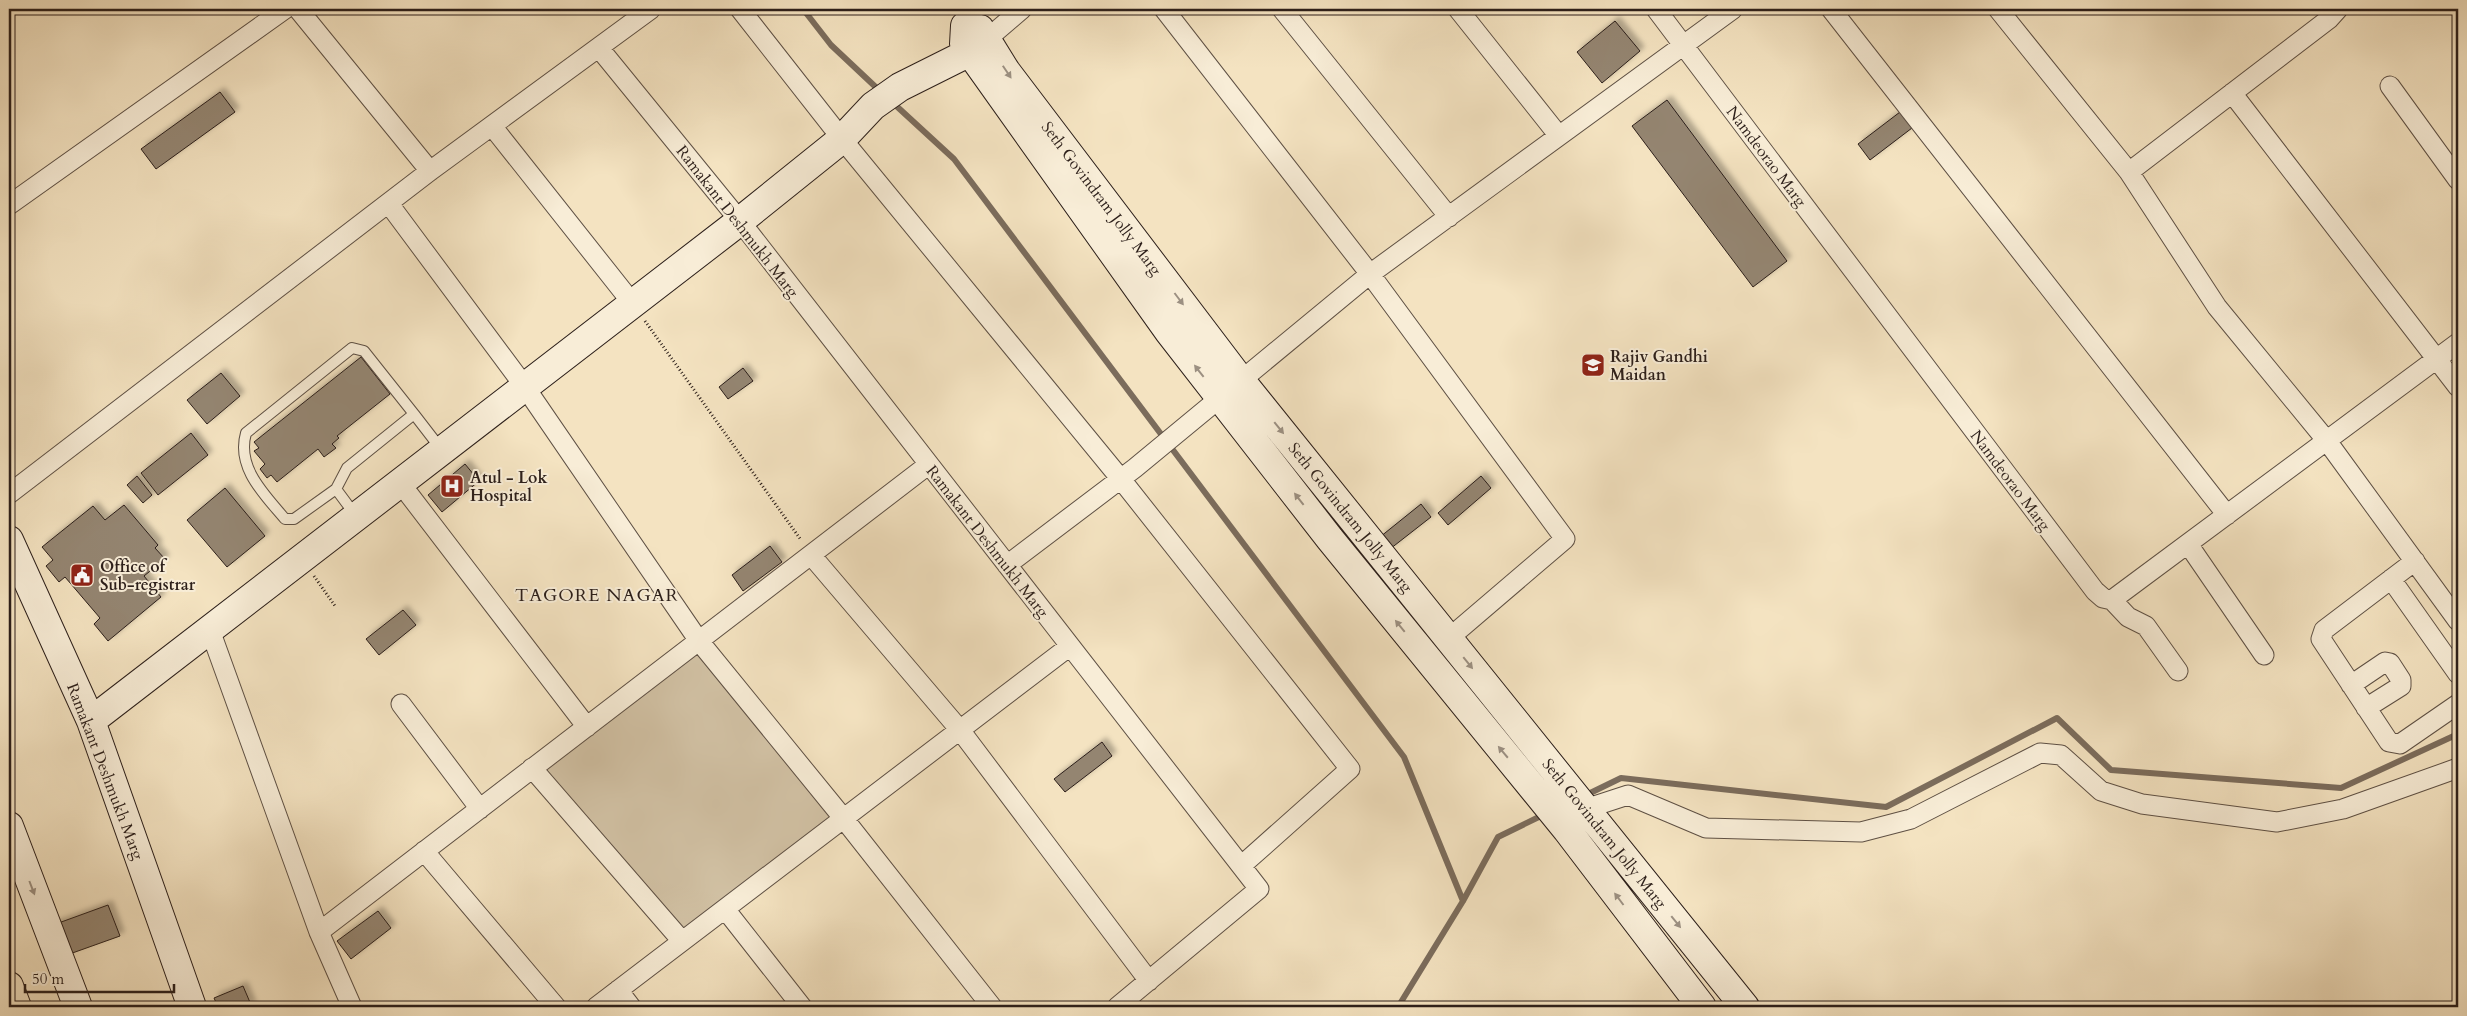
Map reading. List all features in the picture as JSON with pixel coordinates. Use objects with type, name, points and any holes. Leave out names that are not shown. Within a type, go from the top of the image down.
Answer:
[{"type":"highway","points":[[9,986],[17,1007]]},
{"type":"street","points":[[9,205],[285,9]]},
{"type":"street","points":[[298,9],[430,171]]},
{"type":"street","points":[[9,494],[430,171],[651,9]]},
{"type":"street","points":[[740,9],[842,139],[1127,473],[1350,769],[1241,866]]},
{"type":"street","points":[[91,721],[740,221],[842,139],[873,106],[900,87],[969,31],[1022,9]]},
{"type":"street","points":[[1164,9],[1370,274],[1565,538],[1448,639]]},
{"type":"street","points":[[1282,9],[1449,217]]},
{"type":"street","points":[[1458,9],[1560,136]]},
{"type":"street","name":"Namdeorao Marg","points":[[1656,9],[2095,591],[2103,598],[2112,600],[2128,617],[2146,626],[2178,671]]},
{"type":"street","points":[[1007,565],[1242,382],[1370,274],[1733,9]]},
{"type":"street","points":[[1831,9],[2227,515]]},
{"type":"street","points":[[1998,9],[2129,172],[2217,307],[2326,441],[2458,620]]},
{"type":"street","points":[[2129,172],[2329,19],[2338,9]]},
{"type":"street","points":[[969,31],[1169,332],[1330,539],[1560,821],[1702,1007]]},
{"type":"street","name":"Seth Govindram Jolly Marg","points":[[969,31],[1006,71],[1242,382],[1745,1007]]},
{"type":"street","name":"Ramakant Deshmukh Marg","points":[[599,48],[740,221],[928,465],[1260,889],[1116,1007]]},
{"type":"street","points":[[2390,86],[2458,180]]},
{"type":"street","points":[[2232,93],[2458,387]]},
{"type":"street","points":[[492,126],[633,304]]},
{"type":"street","points":[[389,204],[525,387],[699,641],[844,819],[992,1007]]},
{"type":"street","points":[[2112,600],[2458,343]]},
{"type":"street","points":[[319,932],[928,465]]},
{"type":"street","points":[[400,484],[587,727]]},
{"type":"street","name":"Ramakant Deshmukh Marg","points":[[9,540],[91,721],[192,1007]]},
{"type":"street","points":[[2188,544],[2264,655]]},
{"type":"street","points":[[811,555],[960,730],[1149,981]]},
{"type":"street","points":[[2415,561],[2324,630],[2321,640],[2389,742],[2400,744],[2458,704]]},
{"type":"street","points":[[2391,579],[2458,674]]},
{"type":"street","points":[[210,630],[319,932],[352,1007]]},
{"type":"street","points":[[596,1007],[1070,646]]},
{"type":"street","points":[[2351,685],[2385,662],[2390,663],[2394,669],[2401,680],[2401,686],[2366,708]]},
{"type":"street","points":[[401,704],[480,809]]},
{"type":"street","points":[[1560,821],[1570,816],[1582,805],[1628,795],[1706,828],[1861,832],[1911,819],[2040,753],[2061,755],[2101,791],[2142,804],[2277,822],[2343,809],[2458,768]]},
{"type":"street","points":[[1530,784],[1552,767]]},
{"type":"street","points":[[532,768],[682,941]]},
{"type":"street","points":[[9,826],[78,1007]]},
{"type":"street","points":[[424,851],[556,1007]]},
{"type":"street","points":[[725,909],[802,1007]]},
{"type":"street","points":[[618,990],[631,1007]]},
{"type":"lane","points":[[414,414],[347,468],[336,489],[294,519],[285,519],[255,483],[244,458],[246,433],[352,348],[364,350],[443,451]]},
{"type":"lane","points":[[336,489],[357,517]]},
{"type":"path","points":[[633,304],[811,555]]},
{"type":"path","points":[[301,559],[335,606]]},
{"type":"shaded area","points":[[699,641],[844,819],[682,941],[532,768]]},
{"type":"building","points":[[1615,21],[1640,51],[1602,83],[1577,52]]},
{"type":"building","points":[[220,92],[235,112],[156,169],[141,149]]},
{"type":"building","points":[[1667,100],[1787,261],[1753,287],[1632,126]]},
{"type":"building","points":[[1900,112],[1912,128],[1870,160],[1858,144]]},
{"type":"building","points":[[361,357],[390,394],[337,436],[339,438],[332,444],[336,448],[324,457],[318,449],[277,482],[271,475],[267,478],[260,469],[265,464],[254,451],[259,448],[254,442]]},
{"type":"building","points":[[743,368],[753,381],[728,399],[719,387]]},
{"type":"building","points":[[221,373],[240,396],[207,424],[187,400]]},
{"type":"building","points":[[191,433],[208,455],[158,495],[141,473]]},
{"type":"building","points":[[465,464],[479,481],[442,512],[428,495]]},
{"type":"building","points":[[137,476],[152,495],[143,503],[127,485]]},
{"type":"building","points":[[1481,476],[1491,488],[1448,525],[1438,513]]},
{"type":"building","points":[[225,488],[265,536],[227,567],[187,520]]},
{"type":"building","points":[[1421,504],[1431,517],[1390,549],[1380,537]]},
{"type":"building","points":[[124,505],[158,545],[155,548],[165,559],[144,576],[161,597],[108,641],[94,624],[100,618],[65,577],[59,582],[46,566],[53,560],[42,547],[93,506],[105,520]]},
{"type":"building","points":[[770,546],[782,562],[743,591],[732,575]]},
{"type":"building","points":[[403,610],[416,625],[379,655],[366,639]]},
{"type":"building","points":[[1102,742],[1112,756],[1065,792],[1054,779]]},
{"type":"building","points":[[108,905],[120,936],[64,956],[53,925]]},
{"type":"building","points":[[378,911],[391,928],[351,959],[337,941]]},
{"type":"building","points":[[243,986],[252,1007],[218,1007],[214,998]]},
{"type":"waterway","points":[[803,9],[831,45],[881,92]]},
{"type":"waterway","points":[[892,102],[954,159],[1404,757],[1463,901]]},
{"type":"waterway","points":[[1584,796],[1621,778],[1886,807],[2057,718],[2111,770],[2341,788],[2458,734]]},
{"type":"waterway","points":[[1398,1007],[1463,901],[1498,837],[1545,814]]},
{"type":"place","name":"Rajiv Gandhi Maidan","points":[[1593,365]]},
{"type":"place","name":"Atul - Lok Hospital","points":[[452,486]]},
{"type":"place","name":"Office of Sub-registrar","points":[[82,575]]},
{"type":"district","name":"TAGORE NAGAR","points":[[597,595]]}]
